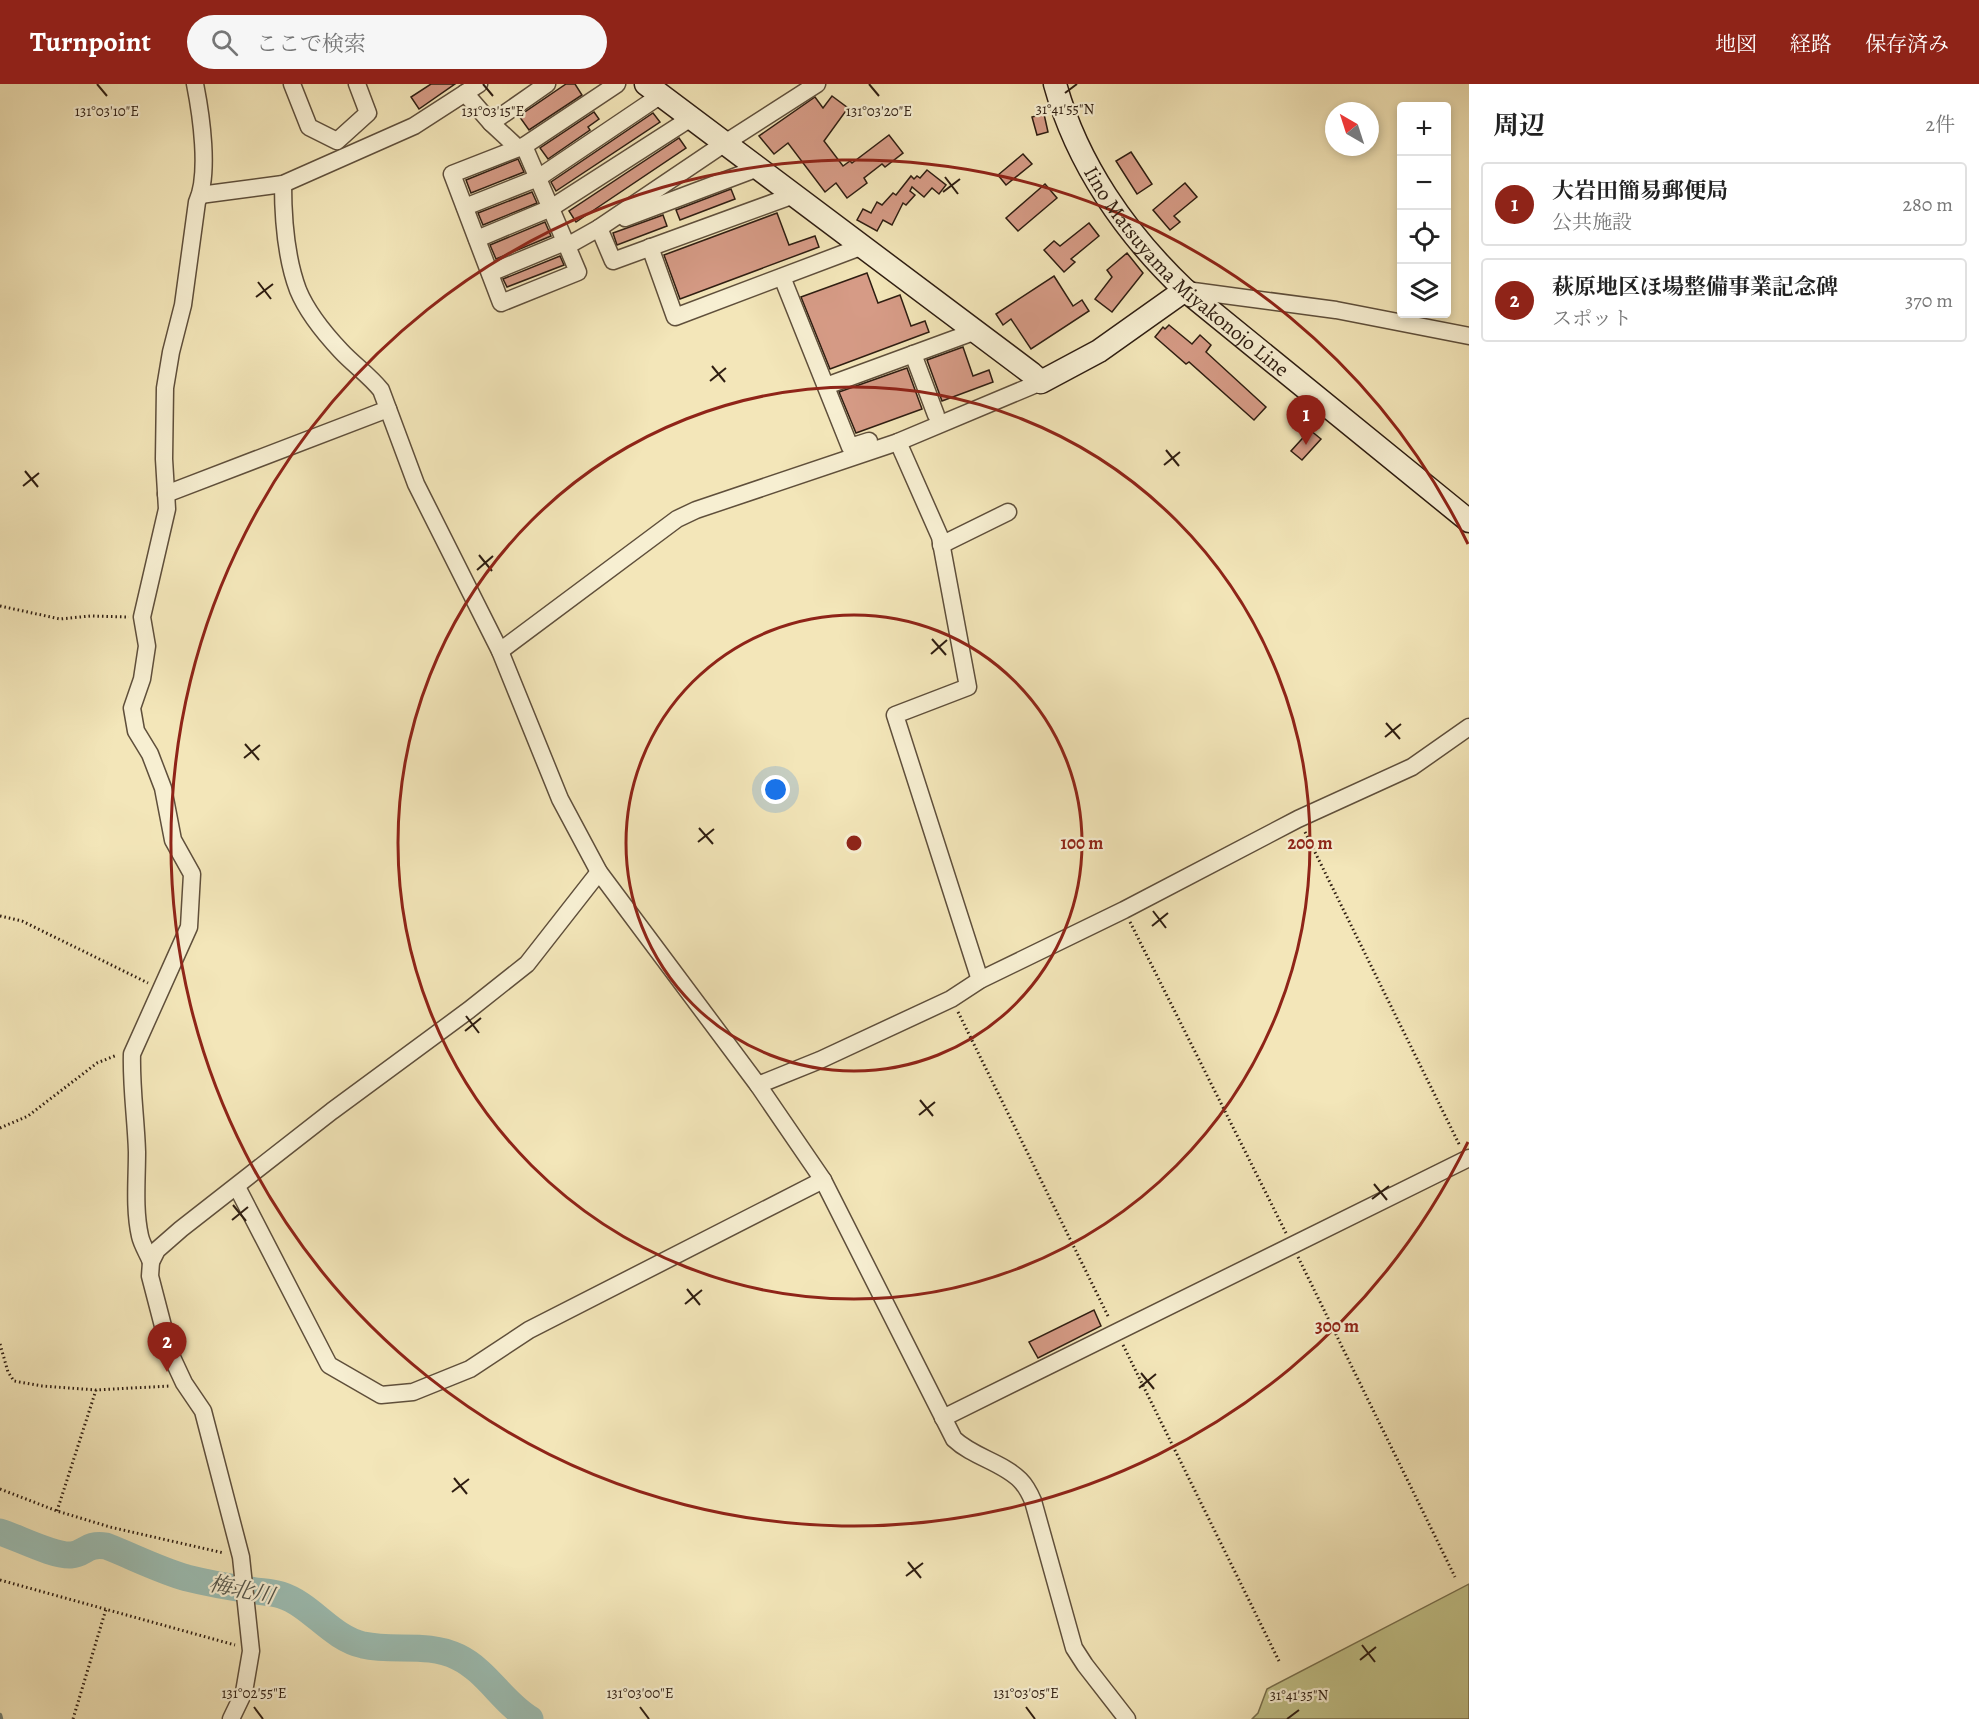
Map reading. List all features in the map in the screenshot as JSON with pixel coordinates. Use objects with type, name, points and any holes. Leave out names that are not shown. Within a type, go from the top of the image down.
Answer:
[{"type":"street","points":[[152,1262],[141,1238],[138,1217],[132,1054],[189,927],[192,874],[173,840],[163,788],[150,754],[136,731],[132,708],[142,679],[147,646],[142,617],[168,509],[164,459],[165,388],[183,305],[204,161],[195,84]]},
{"type":"street","points":[[292,84],[309,127],[338,141],[368,113],[357,84]]},
{"type":"street","points":[[200,195],[283,184],[414,126],[479,84]]},
{"type":"street","points":[[491,123],[547,84]]},
{"type":"street","points":[[465,93],[491,123],[521,147],[538,178],[578,272],[501,303],[452,174],[521,147],[616,84]]},
{"type":"street","points":[[599,228],[818,84]]},
{"type":"street","name":"Iino Matsuyama Miyakonojo Line","points":[[1055,84],[1085,159],[1110,203],[1127,228],[1158,264],[1185,290],[1469,521]]},
{"type":"street","points":[[465,207],[538,178],[653,90],[1041,382]]},
{"type":"street","points":[[477,239],[550,208],[691,118]]},
{"type":"street","points":[[490,273],[566,244],[599,228],[758,168]]},
{"type":"street","points":[[283,184],[290,264],[299,291],[319,323],[341,351],[371,377],[381,390],[416,484],[500,651],[560,799],[599,872],[758,1085],[823,1180],[954,1439],[963,1447],[1021,1480],[1028,1490],[1074,1648],[1084,1665],[1126,1719]]},
{"type":"street","points":[[599,228],[613,261],[794,195]]},
{"type":"street","points":[[650,247],[675,317],[863,246]]},
{"type":"street","points":[[782,277],[850,447],[912,426],[1010,384]]},
{"type":"street","points":[[500,651],[677,519],[696,510],[898,442],[1041,382],[1099,351],[1185,290],[1336,310],[1469,336]]},
{"type":"street","points":[[826,386],[976,331]]},
{"type":"street","points":[[914,354],[936,416]]},
{"type":"street","points":[[166,494],[388,409]]},
{"type":"street","points":[[898,442],[940,537],[968,687],[895,715],[980,980]]},
{"type":"street","points":[[941,545],[1008,512]]},
{"type":"street","points":[[758,1085],[820,1060],[951,999],[980,980],[1124,910],[1298,819],[1412,767],[1469,727]]},
{"type":"street","points":[[231,1719],[244,1692],[251,1651],[241,1557],[203,1411],[184,1383],[170,1353],[163,1328],[150,1276],[157,1250],[332,1111],[469,1010],[527,964],[599,872]]},
{"type":"street","points":[[943,1418],[1468,1159]]},
{"type":"street","points":[[237,1187],[329,1365],[381,1395],[413,1392],[470,1370],[530,1330],[823,1180]]},
{"type":"path","points":[[0,606],[60,619],[90,616],[142,617]]},
{"type":"path","points":[[1298,819],[1468,1159]]},
{"type":"path","points":[[0,916],[22,921],[161,990]]},
{"type":"path","points":[[0,1128],[28,1116],[97,1063],[114,1055],[132,1054]]},
{"type":"path","points":[[0,1344],[8,1372],[15,1381],[42,1386],[96,1390],[164,1388],[184,1383]]},
{"type":"path","points":[[57,1511],[96,1390]]},
{"type":"path","points":[[0,1489],[57,1511],[110,1527],[241,1557]]},
{"type":"path","points":[[0,1580],[216,1639],[251,1651]]},
{"type":"path","points":[[73,1719],[106,1609]]},
{"type":"green space","points":[[1469,1584],[1469,1719],[1252,1719],[1258,1713],[1267,1689]]},
{"type":"building","points":[[431,84],[455,84],[419,109],[411,97]]},
{"type":"building","points":[[566,84],[575,84],[582,95],[529,130],[519,116]]},
{"type":"building","points":[[832,96],[848,108],[824,141],[843,166],[850,161],[852,163],[889,135],[903,153],[885,167],[882,164],[864,178],[867,183],[847,198],[836,183],[825,192],[788,143],[774,154],[759,136],[815,97],[823,108]]},
{"type":"building","points":[[594,112],[599,119],[588,127],[590,130],[548,159],[540,148]]},
{"type":"building","points":[[653,113],[660,122],[556,191],[551,182]]},
{"type":"building","points":[[1044,114],[1048,132],[1037,135],[1032,117]]},
{"type":"building","points":[[679,138],[686,148],[576,222],[569,211]]},
{"type":"building","points":[[1131,152],[1152,184],[1137,194],[1116,161]]},
{"type":"building","points":[[1023,154],[1032,164],[1006,185],[998,175]]},
{"type":"building","points":[[518,159],[524,172],[471,193],[466,180]]},
{"type":"building","points":[[927,170],[946,185],[939,194],[932,188],[924,197],[912,187],[910,191],[915,195],[906,205],[903,203],[892,225],[883,220],[877,231],[857,220],[863,209],[871,213],[877,202],[882,205],[893,193],[896,195],[911,176],[914,179],[917,176],[920,178]]},
{"type":"building","points":[[1185,183],[1197,197],[1174,216],[1180,222],[1170,230],[1153,210]]},
{"type":"building","points":[[1045,184],[1057,198],[1018,231],[1006,218]]},
{"type":"building","points":[[731,189],[735,199],[680,220],[676,210]]},
{"type":"building","points":[[532,192],[537,203],[483,225],[478,213]]},
{"type":"building","points":[[777,213],[789,245],[815,236],[819,247],[680,299],[664,255]]},
{"type":"building","points":[[663,215],[667,226],[617,245],[613,233]]},
{"type":"building","points":[[545,222],[551,236],[496,259],[490,245]]},
{"type":"building","points":[[1089,223],[1099,236],[1071,259],[1075,262],[1064,272],[1044,250],[1054,241],[1060,246]]},
{"type":"building","points":[[1127,253],[1143,273],[1112,312],[1095,299],[1112,277],[1107,270]]},
{"type":"building","points":[[560,256],[564,265],[507,287],[503,279]]},
{"type":"building","points":[[867,273],[878,303],[900,295],[911,326],[925,321],[929,332],[830,369],[801,297]]},
{"type":"building","points":[[1054,276],[1073,306],[1082,300],[1089,311],[1031,349],[1011,319],[1003,325],[996,314]]},
{"type":"building","points":[[1169,325],[1192,344],[1200,335],[1211,345],[1206,352],[1266,407],[1254,420],[1189,362],[1186,364],[1155,337],[1163,327],[1165,329]]},
{"type":"building","points":[[963,347],[973,376],[989,370],[993,382],[942,401],[927,360]]},
{"type":"building","points":[[907,368],[922,409],[856,433],[839,392]]},
{"type":"building","points":[[1310,430],[1321,439],[1302,460],[1291,451]]},
{"type":"building","points":[[1094,1310],[1101,1326],[1038,1358],[1029,1342]]},
{"type":"waterway","name":"梅北川","points":[[0,1532],[64,1555],[76,1554],[94,1546],[106,1546],[187,1578],[281,1595],[302,1606],[341,1635],[363,1645],[423,1648],[446,1652],[478,1670],[511,1704],[530,1719]]},
{"type":"waterway","points":[[0,1715],[1,1719]]},
{"type":"place","name":"大岩田簡易郵便局","points":[[1306,445]]},
{"type":"place","name":"萩原地区ほ場整備事業記念碑","points":[[167,1372]]}]
